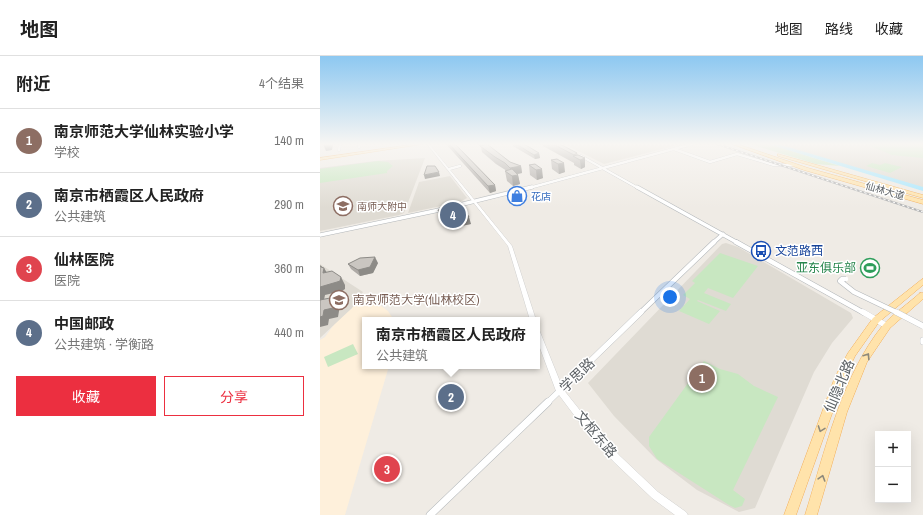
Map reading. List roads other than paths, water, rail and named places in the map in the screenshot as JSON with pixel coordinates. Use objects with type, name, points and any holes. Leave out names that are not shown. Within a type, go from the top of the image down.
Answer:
[{"type":"main road","name":"仙林大道","points":[[795,165],[923,202]]},
{"type":"main road","name":"仙林大道","points":[[815,165],[923,197]]},
{"type":"main road","name":"仙隐北路","points":[[790,515],[840,377],[852,355],[876,320],[923,281]]},
{"type":"main road","name":"仙隐北路","points":[[811,515],[842,412],[863,361],[888,326],[923,295]]},
{"type":"street","points":[[446,165],[510,246],[532,317]]},
{"type":"street","points":[[597,165],[888,326]]},
{"type":"street","points":[[320,235],[476,202],[612,165]]},
{"type":"street","points":[[449,169],[460,166]]},
{"type":"street","name":"学思路","points":[[430,515],[723,234]]},
{"type":"street","points":[[846,279],[842,279],[840,281],[851,290],[923,326]]},
{"type":"street","name":"文枢东路","points":[[540,340],[560,390],[595,436],[655,495],[683,515]]},
{"type":"water","points":[[839,165],[850,165],[923,187],[923,191]]},
{"type":"railway","points":[[782,165],[923,212]]},
{"type":"place","name":"花店","points":[[517,196]]},
{"type":"place","name":"南师大附中","points":[[343,206]]},
{"type":"place","name":"中国邮政","points":[[453,215]]},
{"type":"place","name":"文范路西","points":[[761,251]]},
{"type":"place","name":"亚东俱乐部","points":[[870,268]]},
{"type":"place","name":"南京师范大学(仙林校区)","points":[[339,300]]},
{"type":"place","name":"南京师范大学仙林实验小学","points":[[702,378]]},
{"type":"place","name":"南京市栖霞区人民政府","points":[[451,397]]},
{"type":"place","name":"仙林医院","points":[[387,469]]}]
